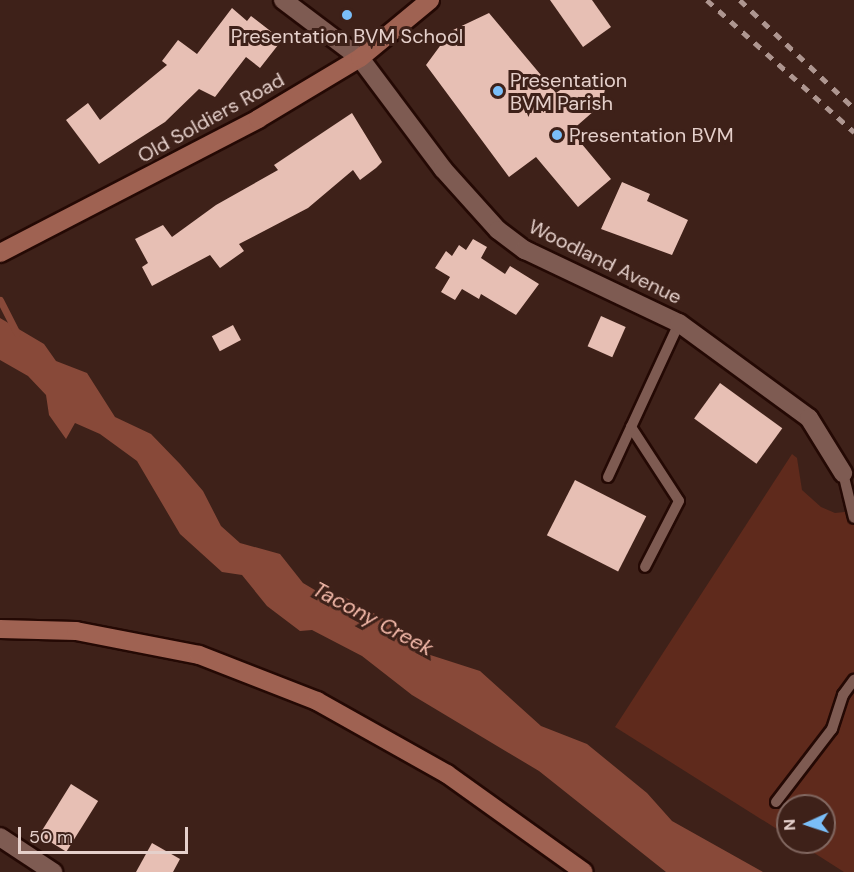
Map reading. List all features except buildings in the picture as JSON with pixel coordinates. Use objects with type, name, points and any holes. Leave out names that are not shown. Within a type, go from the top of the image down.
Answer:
[{"type":"main road","name":"Old Soldiers Road","points":[[4,251],[258,119],[360,58],[430,0]]},
{"type":"main road","points":[[0,629],[76,631],[199,655],[316,701],[447,774],[584,872]]},
{"type":"street","name":"Woodland Avenue","points":[[283,0],[360,58],[443,169],[498,230],[525,250],[679,323],[809,418],[843,473]]},
{"type":"street","points":[[0,837],[53,872]]},
{"type":"lane","points":[[608,477],[679,323]]},
{"type":"lane","points":[[631,427],[679,501],[645,567]]},
{"type":"lane","points":[[843,473],[854,518]]},
{"type":"lane","points":[[782,794],[832,729],[843,695],[854,680]]},
{"type":"shaded area","points":[[792,454],[797,458],[802,490],[821,507],[835,513],[854,511],[854,872],[844,872],[816,854],[836,854],[836,794],[776,794],[776,828],[615,727]]},
{"type":"water","name":"Tacony Creek","points":[[0,318],[44,344],[56,361],[87,373],[115,417],[151,434],[203,491],[221,526],[240,543],[280,554],[303,583],[325,596],[343,596],[384,619],[421,652],[480,671],[541,726],[587,744],[647,793],[672,821],[763,872],[666,872],[539,771],[412,695],[362,656],[312,630],[300,631],[267,606],[242,575],[222,572],[180,534],[137,461],[100,434],[75,423],[66,439],[49,415],[46,395],[28,376],[0,360]]},
{"type":"waterway","points":[[0,300],[17,333]]},
{"type":"railway","points":[[707,0],[854,132]]},
{"type":"railway","points":[[740,0],[854,108]]},
{"type":"place","name":"Presentation BVM School","points":[[347,15]]},
{"type":"place","name":"Presentation BVM Parish","points":[[498,91]]},
{"type":"place","name":"Presentation BVM","points":[[557,135]]}]
